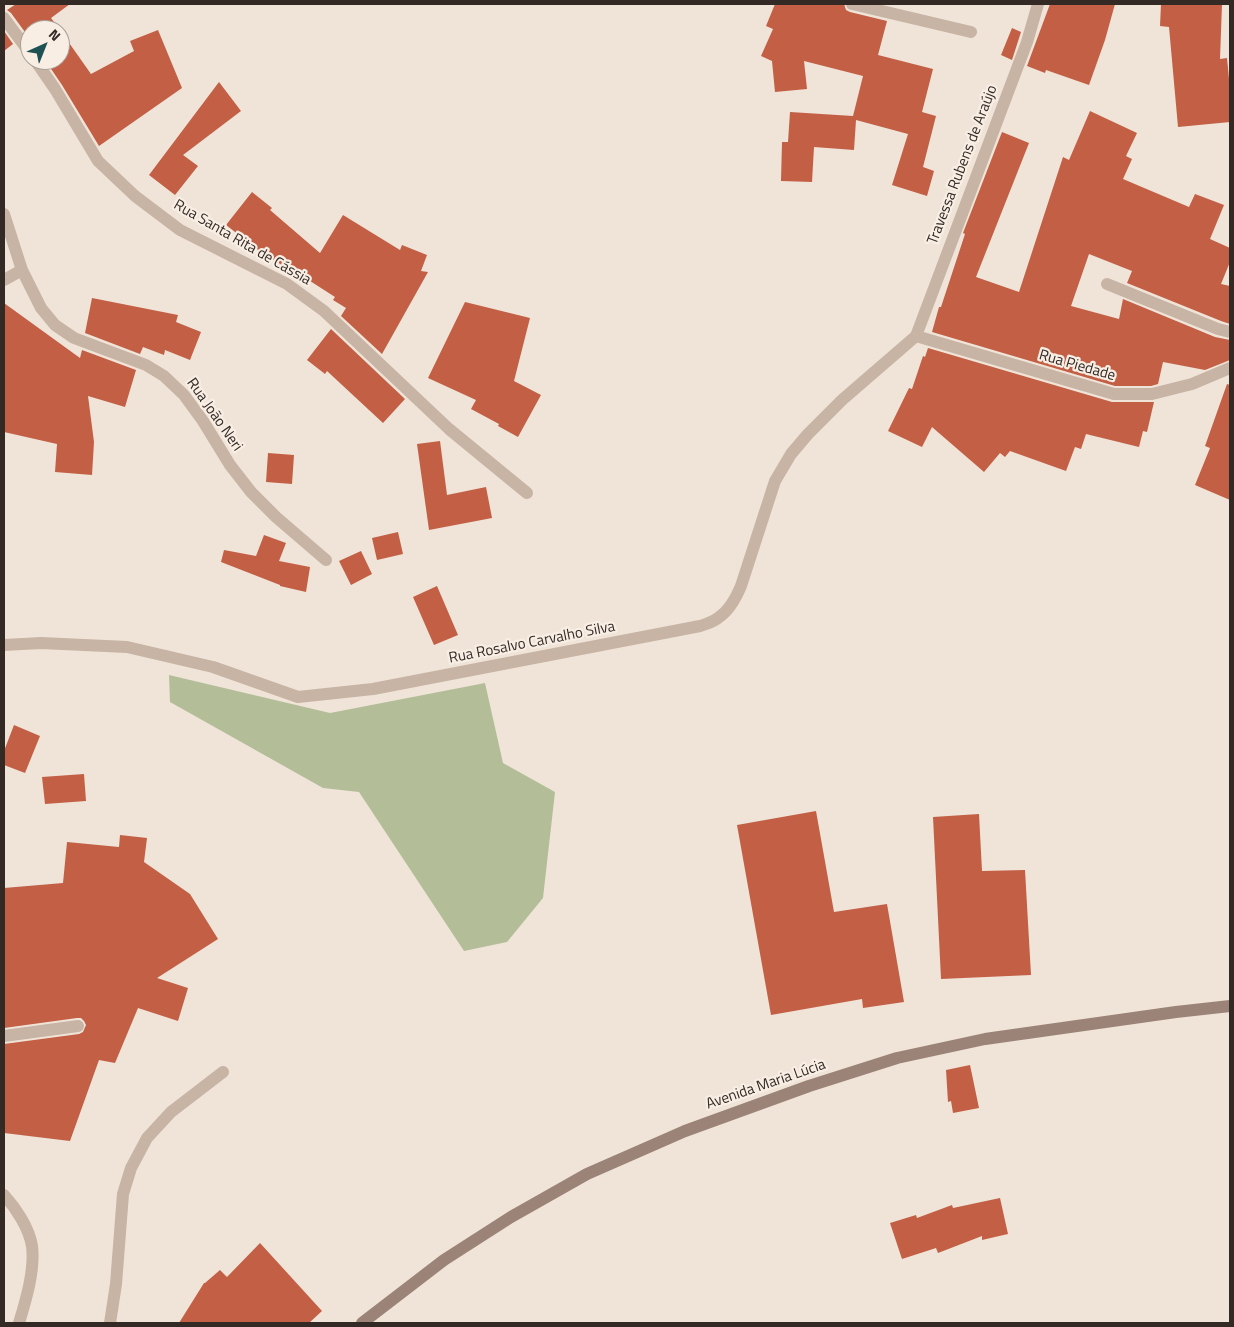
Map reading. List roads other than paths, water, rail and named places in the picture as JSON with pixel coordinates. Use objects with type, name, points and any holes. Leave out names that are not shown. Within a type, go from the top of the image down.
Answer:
[{"type":"main road","name":"Avenida Maria Lúcia","points":[[362,1323],[444,1260],[511,1216],[587,1174],[694,1128],[809,1086],[897,1058],[985,1039],[1230,1006]]},
{"type":"street","points":[[852,4],[971,32]]},
{"type":"street","name":"Travessa Rubens de Araújo","points":[[916,336],[1027,42],[1038,4]]},
{"type":"street","points":[[4,18],[20,40]]},
{"type":"street","name":"Rua Santa Rita de Cássia","points":[[42,70],[56,89],[98,161],[135,196],[180,230],[287,284],[324,311],[449,429],[526,493]]},
{"type":"street","name":"Rua João Neri","points":[[4,214],[22,270],[41,308],[55,326],[74,338],[146,365],[164,376],[184,395],[230,465],[251,492],[276,517],[326,560]]},
{"type":"street","points":[[4,280],[22,270]]},
{"type":"street","points":[[1107,284],[1218,329],[1230,332]]},
{"type":"street","name":"Rua Piedade","points":[[916,336],[1114,394],[1152,394],[1192,384],[1230,368]]},
{"type":"street","name":"Rua Rosalvo Carvalho Silva","points":[[4,645],[41,643],[127,647],[213,667],[298,697],[373,689],[700,626],[718,619],[735,599],[741,586],[775,481],[791,454],[842,400],[916,336]]},
{"type":"street","points":[[4,1036],[78,1026]]},
{"type":"street","points":[[110,1323],[116,1284],[122,1194],[131,1168],[147,1138],[171,1112],[223,1072]]},
{"type":"street","points":[[4,1195],[23,1219],[32,1245],[31,1271],[26,1302],[19,1323]]}]
